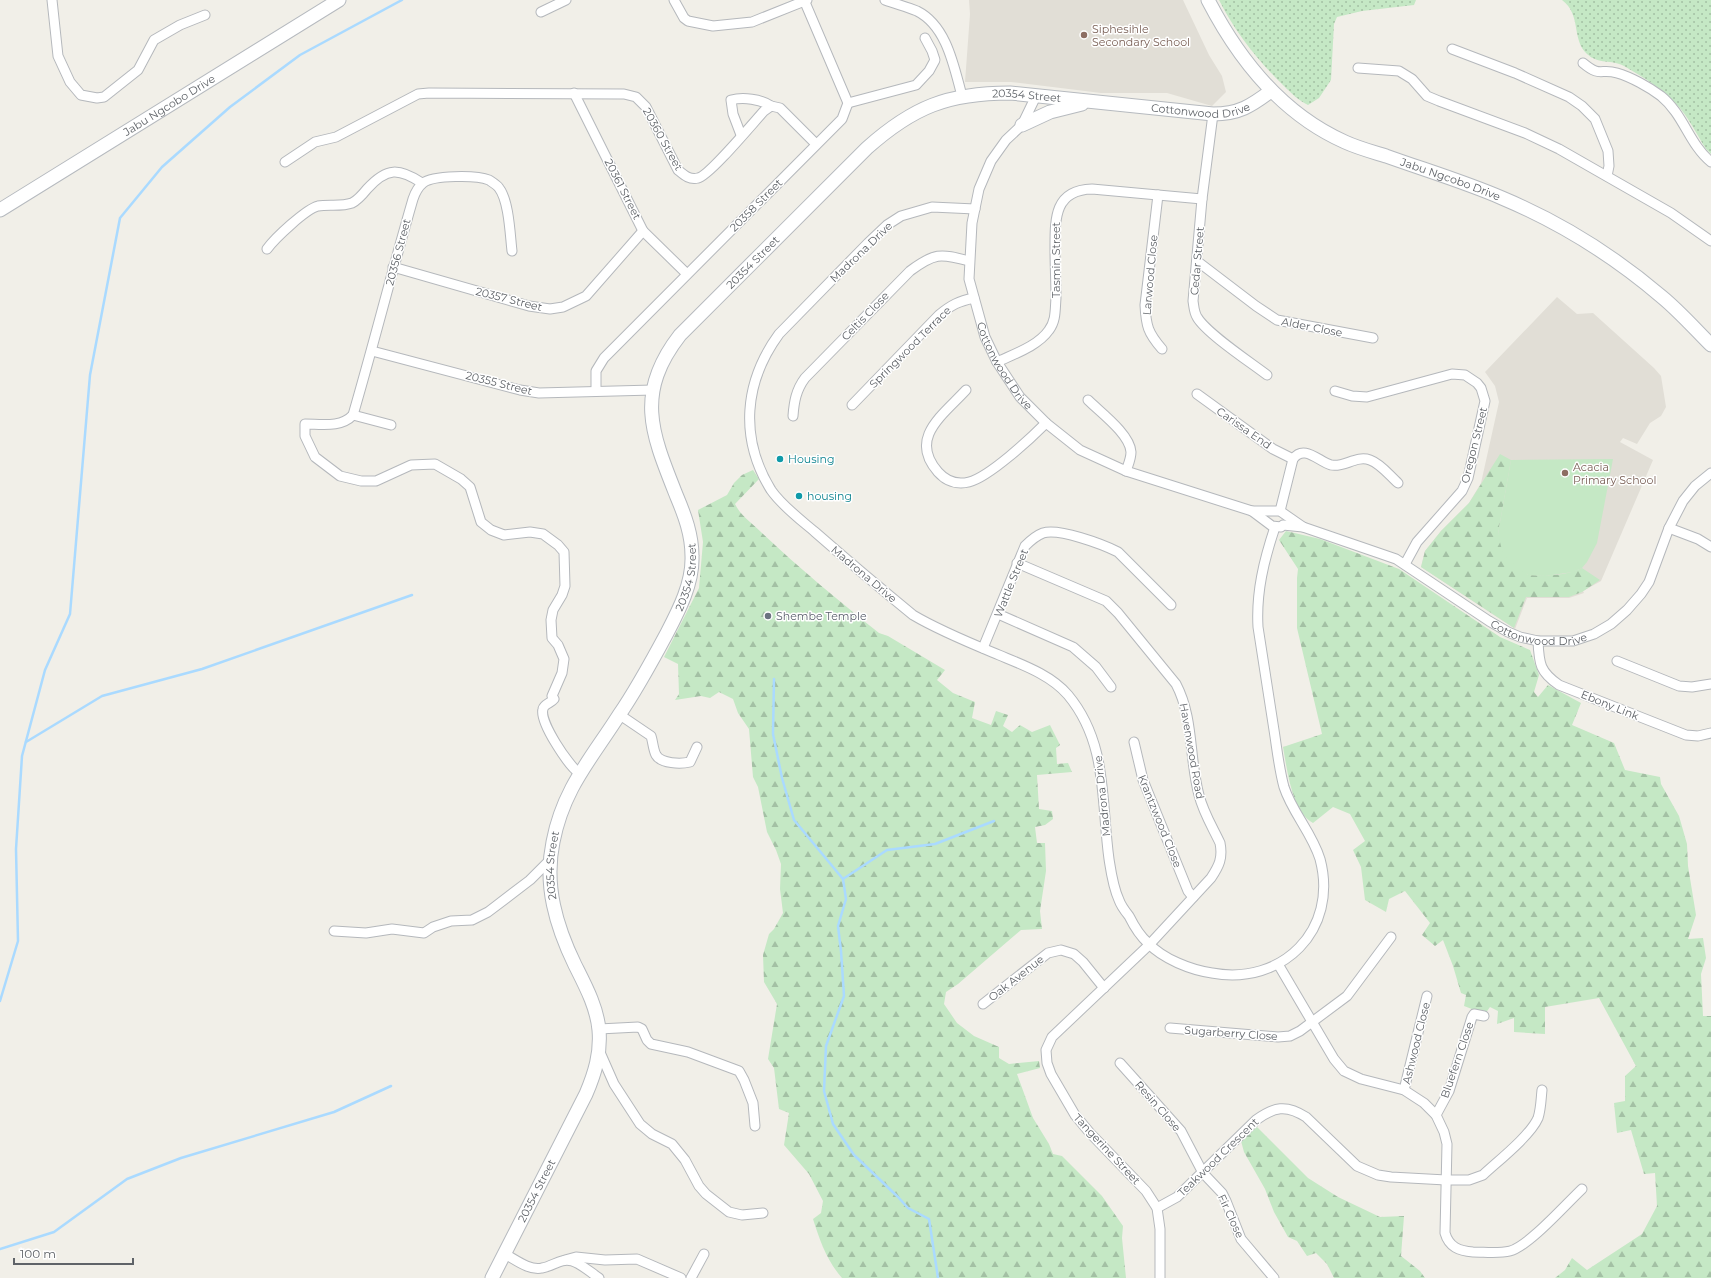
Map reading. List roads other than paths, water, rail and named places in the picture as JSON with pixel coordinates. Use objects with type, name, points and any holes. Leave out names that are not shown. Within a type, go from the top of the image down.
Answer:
[{"type":"street","points":[[52,0],[58,56],[70,82],[81,95],[97,98],[104,97],[138,70],[154,40],[180,25],[205,15]]},
{"type":"street","name":"Jabu Ngcobo Drive","points":[[0,210],[339,0]]},
{"type":"street","points":[[541,12],[566,0]]},
{"type":"street","points":[[674,0],[684,18],[688,21],[713,26],[752,22],[806,0],[848,102],[916,85],[930,71],[935,58],[925,38]]},
{"type":"street","points":[[885,0],[918,12],[934,26],[948,49],[962,96]]},
{"type":"street","name":"Jabu Ngcobo Drive","points":[[1208,0],[1234,46],[1271,92],[1319,128],[1346,142],[1501,197],[1564,229],[1628,269],[1663,297],[1711,345]]},
{"type":"street","points":[[1452,49],[1516,73],[1569,97],[1582,106],[1594,119],[1606,147],[1609,162],[1607,176]]},
{"type":"street","points":[[1583,63],[1596,72],[1612,71],[1628,77],[1660,96],[1674,109],[1698,149],[1711,162]]},
{"type":"street","points":[[1358,68],[1398,71],[1412,79],[1427,96],[1439,102],[1525,133],[1560,149],[1671,213],[1711,241]]},
{"type":"street","name":"Cottonwood Drive","points":[[1100,102],[1213,114],[1234,113],[1247,108],[1271,92]]},
{"type":"street","name":"20361 Street","points":[[574,93],[643,231],[687,274]]},
{"type":"street","name":"20354 Street","points":[[492,1278],[596,1073],[599,1050],[599,1028],[596,1014],[563,938],[552,900],[550,860],[557,821],[563,805],[580,773],[620,715],[645,674],[672,623],[688,584],[691,571],[692,548],[688,527],[652,426],[651,407],[653,390],[666,352],[680,335],[867,148],[888,129],[906,117],[938,103],[962,96],[988,93],[1010,93],[1100,102]]},
{"type":"street","name":"20360 Street","points":[[285,162],[315,142],[336,138],[418,94],[624,94],[636,97],[646,107],[678,170],[685,176],[691,178],[701,177],[713,167],[741,135],[764,111],[771,106]]},
{"type":"street","name":"Cottonwood Drive","points":[[1036,96],[1022,125],[1006,140],[990,161],[979,188],[975,209],[968,279],[985,337],[997,362],[1020,397],[1046,423],[1080,450],[1126,471],[1252,511],[1276,525],[1303,527]]},
{"type":"street","points":[[741,135],[733,114],[730,100],[754,100],[780,108],[816,144]]},
{"type":"street","name":"20358 Street","points":[[596,391],[596,371],[604,358],[842,119],[848,102]]},
{"type":"street","points":[[1022,125],[1050,112],[1075,105],[1100,102]]},
{"type":"street","name":"Cedar Street","points":[[1213,114],[1202,199],[1193,302],[1196,316],[1206,327],[1267,375]]},
{"type":"street","points":[[267,249],[276,237],[311,209],[318,206],[348,204],[354,202],[372,184],[390,172],[406,174],[422,183],[430,179],[448,177],[482,178],[494,183],[503,195],[512,251]]},
{"type":"street","name":"20356 Street","points":[[353,415],[372,351],[412,199],[422,183]]},
{"type":"street","name":"Tasmin Street","points":[[997,362],[1042,338],[1054,321],[1056,293],[1055,221],[1059,206],[1066,198],[1074,192],[1082,189],[1092,189],[1202,199]]},
{"type":"street","name":"Larwood Close","points":[[1158,195],[1145,305],[1146,322],[1151,336],[1162,349]]},
{"type":"street","name":"Madrona Drive","points":[[975,209],[932,207],[901,216],[887,225],[868,243],[779,334],[768,349],[757,371],[752,388],[750,422],[753,448],[759,465],[772,491],[790,511],[913,615],[934,627],[1029,668],[1049,679],[1066,693],[1078,708],[1090,729],[1099,757],[1112,879],[1119,901],[1138,932],[1149,945],[1177,963],[1220,975],[1234,976],[1250,974],[1278,964],[1295,952],[1312,932],[1321,908],[1324,884],[1319,856],[1284,786],[1258,627],[1257,612],[1260,581],[1265,556],[1276,525]]},
{"type":"street","name":"20357 Street","points":[[393,267],[529,306],[550,309],[563,307],[586,296],[643,231]]},
{"type":"street","name":"Celtis Close","points":[[793,416],[794,402],[800,385],[805,378],[910,271],[924,261],[940,256],[948,255],[969,261]]},
{"type":"street","name":"Alder Close","points":[[1197,261],[1260,310],[1277,320],[1373,338]]},
{"type":"street","name":"Springwood Terrace","points":[[852,405],[939,315],[955,303],[974,298]]},
{"type":"street","name":"20355 Street","points":[[372,351],[520,390],[539,393],[653,390]]},
{"type":"street","name":"Oregon Street","points":[[1335,391],[1352,396],[1367,397],[1452,374],[1459,374],[1471,378],[1481,388],[1484,404],[1468,478],[1462,491],[1417,542],[1405,564]]},
{"type":"street","points":[[966,390],[934,426],[926,440],[928,459],[940,474],[949,481],[963,483],[979,478],[1019,448],[1046,423]]},
{"type":"street","name":"Carissa End","points":[[1197,394],[1273,448],[1293,459]]},
{"type":"street","points":[[1088,400],[1123,434],[1129,443],[1131,453],[1126,471]]},
{"type":"street","points":[[391,425],[353,415],[347,420],[335,424],[304,425],[305,436],[315,457],[340,476],[361,481],[376,481],[411,465],[424,464],[440,466],[461,479],[470,487],[481,522],[491,530],[504,535],[530,532],[543,534],[558,545],[564,552],[565,586],[562,596],[553,610],[550,620],[552,638],[558,645],[564,660],[562,672],[553,692],[552,696],[554,699],[544,706],[542,711],[544,722],[550,733],[574,769],[580,773]]},
{"type":"street","points":[[1279,513],[1269,517],[1276,525],[1285,522],[1279,513],[1293,459],[1298,454],[1307,453],[1329,464],[1335,465],[1358,459],[1368,459],[1379,465],[1398,483]]},
{"type":"street","name":"Cottonwood Drive","points":[[1252,511],[1279,513],[1303,527],[1360,545],[1405,564],[1508,632],[1520,637],[1538,641],[1573,641],[1594,634],[1611,624],[1627,610],[1641,594],[1649,582],[1669,528],[1683,500],[1695,486],[1711,473]]},
{"type":"street","points":[[1669,528],[1698,539],[1711,547]]},
{"type":"street","name":"Wattle Street","points":[[983,648],[1025,546],[1035,537],[1043,533],[1063,533],[1118,552],[1171,605]]},
{"type":"street","name":"Havenwood Road","points":[[1017,563],[1106,601],[1118,613],[1176,684],[1182,696],[1189,727],[1199,796],[1220,843],[1221,850],[1219,866],[1211,878],[1149,945]]},
{"type":"street","points":[[998,614],[1073,647],[1096,667],[1111,687]]},
{"type":"street","name":"Ebony Link","points":[[1538,641],[1539,662],[1541,667],[1548,677],[1559,685],[1676,732],[1698,736],[1711,733]]},
{"type":"street","points":[[1617,661],[1678,686],[1692,687],[1711,684]]},
{"type":"street","points":[[620,715],[651,736],[656,753],[661,759],[677,763],[690,762],[697,747]]},
{"type":"street","name":"Krantzwood Close","points":[[1134,742],[1143,780],[1188,891],[1192,897]]},
{"type":"street","points":[[334,931],[366,933],[397,929],[424,933],[434,927],[451,921],[472,920],[482,916],[494,908],[530,880],[550,860]]},
{"type":"street","name":"Sugarberry Close","points":[[1170,1028],[1285,1037],[1300,1031],[1348,996],[1391,937]]},
{"type":"street","name":"Tangerine Street","points":[[1149,945],[1052,1037],[1046,1050],[1047,1063],[1051,1074],[1075,1115],[1090,1133],[1146,1191],[1157,1208],[1160,1229],[1160,1278]]},
{"type":"street","name":"Oak Avenue","points":[[983,1004],[1048,954],[1061,950],[1074,954],[1083,962],[1104,988]]},
{"type":"street","points":[[1278,964],[1334,1059],[1344,1071],[1361,1079],[1404,1090],[1424,1103],[1436,1116],[1444,1132],[1447,1144],[1444,1225],[1447,1239],[1455,1249],[1469,1252],[1501,1253],[1519,1248],[1582,1189]]},
{"type":"street","name":"Ashwood Close","points":[[1404,1090],[1427,996]]},
{"type":"street","name":"Bluefern Close","points":[[1436,1116],[1449,1091],[1472,1017],[1474,1014],[1484,1016]]},
{"type":"street","points":[[599,1028],[638,1027],[642,1029],[647,1040],[652,1044],[688,1052],[739,1071],[753,1104],[755,1126]]},
{"type":"street","points":[[599,1050],[614,1084],[640,1124],[652,1134],[672,1144],[685,1160],[699,1186],[706,1194],[729,1212],[742,1214],[763,1213]]},
{"type":"street","name":"Resin Close","points":[[1120,1063],[1177,1126],[1203,1173]]},
{"type":"street","name":"Teakwood Crescent","points":[[1157,1208],[1177,1197],[1256,1120],[1268,1112],[1284,1108],[1298,1111],[1306,1117],[1357,1166],[1366,1170],[1391,1177],[1469,1180],[1483,1175],[1522,1138],[1535,1123],[1538,1117],[1542,1090]]},
{"type":"street","name":"Fir Close","points":[[1203,1173],[1222,1193],[1230,1208],[1237,1230],[1244,1243],[1274,1278]]},
{"type":"street","points":[[505,1254],[527,1266],[541,1269],[561,1260],[576,1257],[605,1260],[637,1259],[681,1278]]},
{"type":"street","points":[[691,1278],[704,1254]]},
{"type":"street","points":[[565,1260],[578,1264],[599,1278]]},
{"type":"waterway","points":[[0,1001],[18,941],[16,849],[22,756],[45,670],[70,614],[90,375],[120,218],[162,167],[230,107],[300,55],[402,0]]},
{"type":"waterway","points":[[26,742],[102,696],[202,669],[412,595]]},
{"type":"waterway","points":[[774,679],[773,734],[782,778],[794,820],[843,879],[846,899],[838,926],[844,996],[826,1046],[824,1091],[833,1124],[854,1155],[908,1208],[929,1219],[938,1278]]},
{"type":"waterway","points":[[843,879],[887,850],[935,844],[994,821]]},
{"type":"waterway","points":[[0,1249],[54,1232],[127,1179],[181,1158],[334,1112],[391,1086]]},
{"type":"place","name":"Siphesihle Secondary School","points":[[1084,35]]},
{"type":"place","name":"Housing","points":[[780,459]]},
{"type":"place","name":"Acacia Primary School","points":[[1565,473]]},
{"type":"place","name":"housing","points":[[799,496]]},
{"type":"place","name":"Shembe Temple","points":[[768,616]]}]
